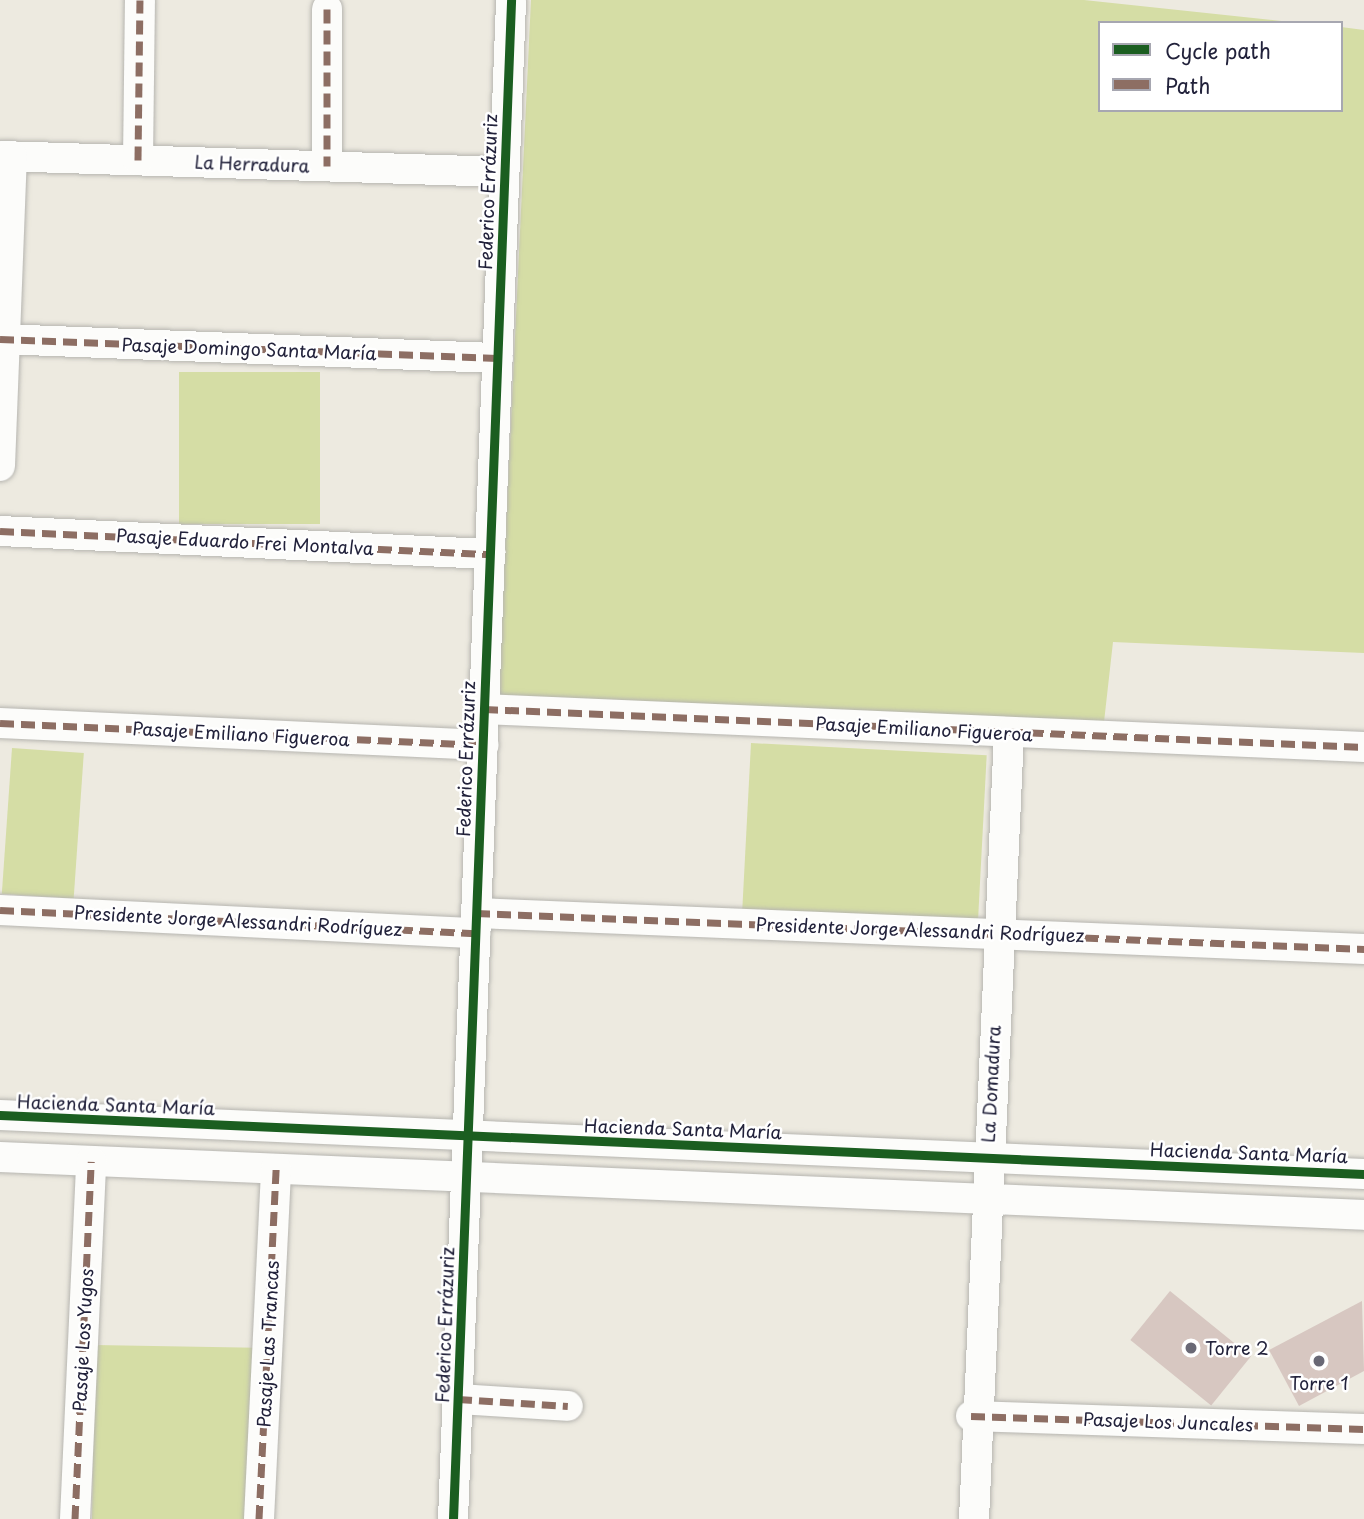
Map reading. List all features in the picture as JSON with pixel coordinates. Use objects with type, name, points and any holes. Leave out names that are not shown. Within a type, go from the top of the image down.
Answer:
[{"type":"street","points":[[138,160],[139,0]]},
{"type":"street","name":"Federico Errázuriz","points":[[453,1519],[511,0]]},
{"type":"street","points":[[327,9],[327,166]]},
{"type":"street","points":[[0,466],[6,156]]},
{"type":"street","name":"La Herradura","points":[[6,156],[504,172]]},
{"type":"street","name":"Pasaje Domingo Santa María","points":[[2,340],[498,358]]},
{"type":"street","name":"Pasaje Eduardo Frei Montalva","points":[[0,531],[490,554]]},
{"type":"street","name":"Pasaje Emiliano Figueroa","points":[[484,709],[1364,747]]},
{"type":"street","name":"Pasaje Emiliano Figueroa","points":[[0,723],[483,745]]},
{"type":"street","name":"La Domadura","points":[[974,1519],[974,1416],[1009,733]]},
{"type":"street","name":"Presidente Jorge Alessandri Rodríguez","points":[[0,910],[997,933],[1364,949]]},
{"type":"street","name":"Hacienda Santa María","points":[[0,1115],[1364,1174]]},
{"type":"street","points":[[0,1157],[1364,1216]]},
{"type":"street","name":"Pasaje Los Yugos","points":[[75,1519],[90,1161]]},
{"type":"street","name":"Pasaje Las Trancas","points":[[259,1519],[276,1169]]},
{"type":"street","points":[[458,1399],[568,1406]]},
{"type":"street","name":"Pasaje Los Juncales","points":[[974,1416],[1364,1429]]},
{"type":"green space","points":[[531,0],[1084,0],[1281,21],[1098,21],[1098,112],[1343,112],[1343,27],[1364,30],[1364,653],[1113,642],[1104,722],[498,695]]},
{"type":"green space","points":[[179,372],[320,372],[320,524],[179,524]]},
{"type":"green space","points":[[751,743],[987,755],[978,924],[742,912]]},
{"type":"green space","points":[[12,748],[84,753],[74,899],[2,894]]},
{"type":"green space","points":[[95,1345],[260,1348],[257,1519],[92,1519]]},
{"type":"building","name":"Torre 2","points":[[1170,1291],[1251,1356],[1211,1405],[1130,1340]]},
{"type":"building","name":"Torre 1","points":[[1362,1301],[1364,1371],[1299,1406],[1269,1350]]},
{"type":"marked path","points":[[138,160],[140,0]]},
{"type":"marked path","points":[[327,9],[327,166]]},
{"type":"marked path","points":[[0,339],[498,358]]},
{"type":"marked path","points":[[0,531],[490,554]]},
{"type":"marked path","points":[[484,709],[1364,747]]},
{"type":"marked path","points":[[0,723],[483,745]]},
{"type":"marked path","points":[[0,910],[475,933]]},
{"type":"marked path","points":[[476,913],[1364,949]]},
{"type":"marked path","points":[[75,1519],[91,1161]]},
{"type":"marked path","points":[[259,1519],[276,1169]]},
{"type":"marked path","points":[[458,1399],[568,1406]]},
{"type":"marked path","points":[[971,1416],[1364,1429]]},
{"type":"cycle path","points":[[453,1519],[511,0]]},
{"type":"cycle path","points":[[0,1115],[1364,1174]]},
{"type":"place","name":"Torre 2","points":[[1191,1348]]},
{"type":"place","name":"Torre 1","points":[[1319,1361]]}]
